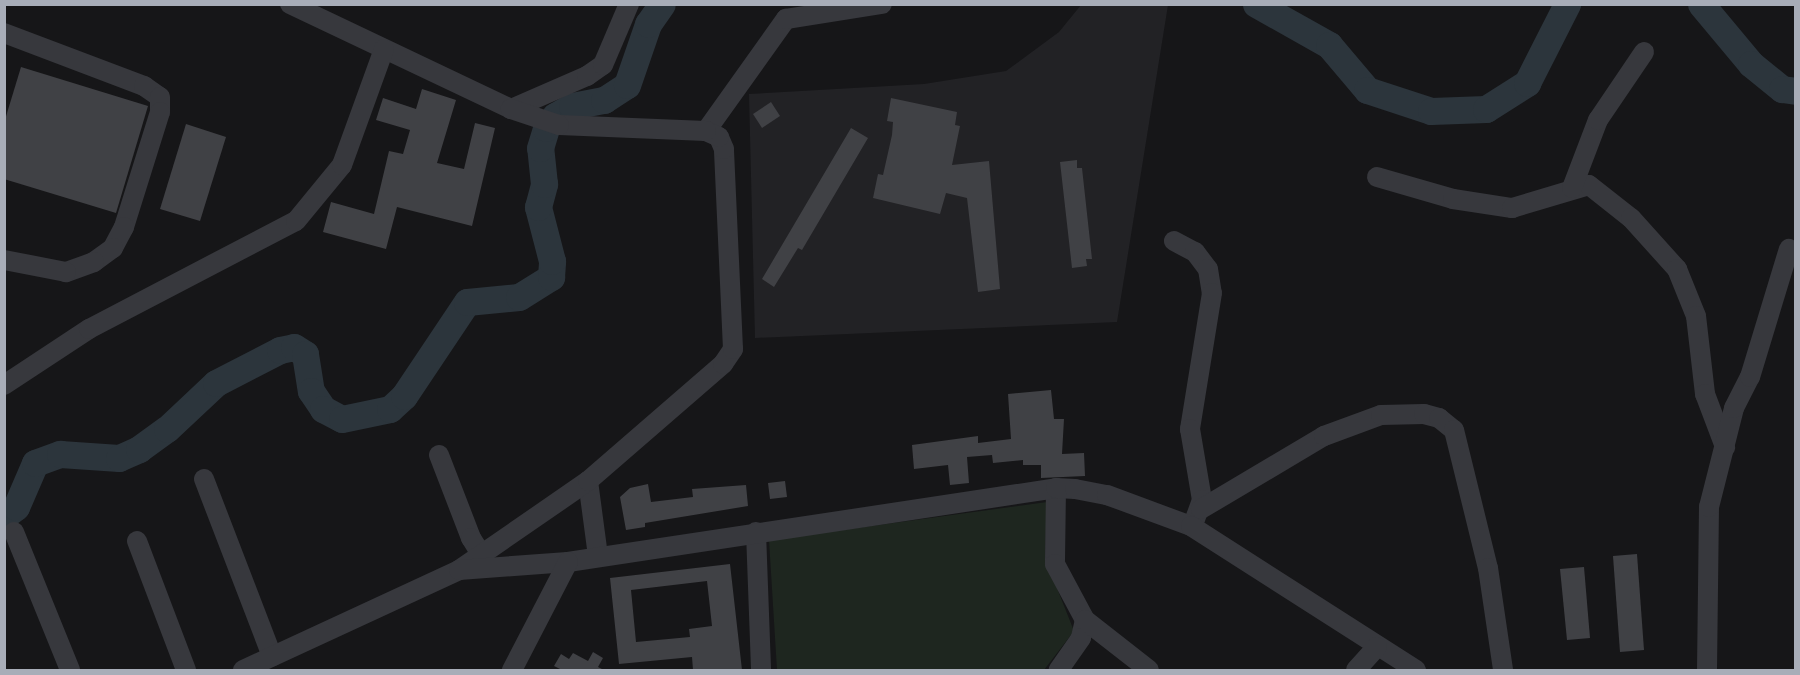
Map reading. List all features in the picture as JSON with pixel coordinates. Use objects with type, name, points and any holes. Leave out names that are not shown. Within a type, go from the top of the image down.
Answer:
[{"type":"street","points":[[243,670],[459,570],[588,481],[723,364],[733,350],[724,149],[719,137],[706,131],[559,125],[520,112],[290,4]]},
{"type":"street","points":[[520,112],[603,65],[629,4]]},
{"type":"street","points":[[706,131],[785,12],[882,4]]},
{"type":"street","points":[[4,33],[144,86],[160,97],[160,112],[124,227],[113,248],[94,262],[66,272],[4,260]]},
{"type":"street","points":[[4,385],[89,330],[296,221],[342,165],[384,49]]},
{"type":"street","points":[[1572,188],[1598,120],[1644,52]]},
{"type":"street","points":[[1377,177],[1453,199],[1512,208],[1554,198],[1572,188],[1589,185],[1631,218],[1677,268],[1696,316],[1705,394],[1725,447]]},
{"type":"street","points":[[1174,241],[1195,252],[1208,269],[1212,293],[1190,429],[1196,518]]},
{"type":"street","points":[[1707,670],[1709,507],[1734,408],[1750,377],[1789,249]]},
{"type":"street","points":[[1196,518],[1324,436],[1381,415],[1424,414],[1439,418],[1454,430],[1488,568],[1503,670]]},
{"type":"street","points":[[440,455],[471,538],[481,554]]},
{"type":"street","points":[[204,479],[272,656]]},
{"type":"street","points":[[588,481],[598,556]]},
{"type":"street","points":[[1056,488],[1055,564],[1085,620],[1149,670]]},
{"type":"street","points":[[459,570],[568,562],[1056,488],[1107,495],[1196,518],[1377,647],[1416,670]]},
{"type":"street","points":[[14,532],[70,670]]},
{"type":"street","points":[[756,532],[760,670]]},
{"type":"street","points":[[136,541],[186,670]]},
{"type":"street","points":[[512,670],[568,562]]},
{"type":"street","points":[[1059,670],[1081,638],[1085,620]]},
{"type":"street","points":[[1356,670],[1377,647]]},
{"type":"shaded area","points":[[1081,5],[1168,5],[1117,322],[755,338],[749,94],[924,84],[1006,71],[1059,32]]},
{"type":"shaded area","points":[[1047,502],[1045,558],[1074,631],[1044,670],[777,670],[769,540]]},
{"type":"building","points":[[21,67],[148,106],[116,213],[4,179],[4,123]]},
{"type":"building","points":[[422,89],[456,100],[437,163],[464,169],[475,123],[495,128],[472,226],[397,207],[386,249],[323,232],[331,202],[374,214],[389,151],[403,154],[410,130],[376,120],[383,98],[416,109]]},
{"type":"building","points":[[891,98],[957,112],[955,125],[960,126],[952,165],[989,161],[1000,289],[978,292],[967,198],[946,193],[940,214],[873,198],[878,174],[883,175],[892,135],[893,122],[887,121]]},
{"type":"building","points":[[771,102],[780,116],[762,128],[753,114]]},
{"type":"building","points":[[186,124],[226,137],[200,221],[160,209]]},
{"type":"building","points":[[851,128],[868,138],[802,250],[798,248],[774,287],[762,279]]},
{"type":"building","points":[[1077,160],[1077,168],[1082,168],[1092,259],[1086,259],[1087,266],[1072,268],[1060,162]]},
{"type":"building","points":[[1051,390],[1054,419],[1064,419],[1062,454],[1084,453],[1085,476],[1041,478],[1041,465],[1023,465],[1023,460],[993,463],[992,455],[967,457],[969,483],[950,485],[948,465],[914,469],[912,445],[978,436],[978,443],[1011,439],[1008,394]]},
{"type":"building","points":[[785,481],[787,497],[770,499],[768,483]]},
{"type":"building","points":[[648,484],[651,502],[693,497],[692,489],[746,485],[748,506],[645,523],[645,527],[626,530],[620,497],[630,488]]},
{"type":"building","points":[[1637,554],[1644,650],[1620,652],[1613,556]]},
{"type":"building","points":[[730,564],[742,670],[693,670],[692,657],[619,664],[610,578]],"holes":[[[707,581],[712,626],[689,629],[690,637],[636,642],[631,590]]]},
{"type":"building","points":[[1584,567],[1590,638],[1567,640],[1560,569]]},
{"type":"building","points":[[593,652],[603,658],[598,667],[604,670],[562,670],[554,666],[561,654],[569,659],[573,653],[588,661]]},
{"type":"waterway","points":[[4,516],[16,507],[35,463],[60,454],[119,458],[139,449],[167,429],[216,383],[280,350],[294,347],[305,354],[311,391],[323,409],[342,419],[390,409],[404,396],[467,302],[519,297],[551,277],[552,261],[538,207],[544,184],[540,148],[546,128],[555,116],[572,106],[604,100],[627,85],[648,24],[662,4]]},
{"type":"waterway","points":[[1256,4],[1329,45],[1367,90],[1431,111],[1486,109],[1527,83],[1567,4]]},
{"type":"waterway","points":[[1701,4],[1751,64],[1782,89],[1796,91]]}]
